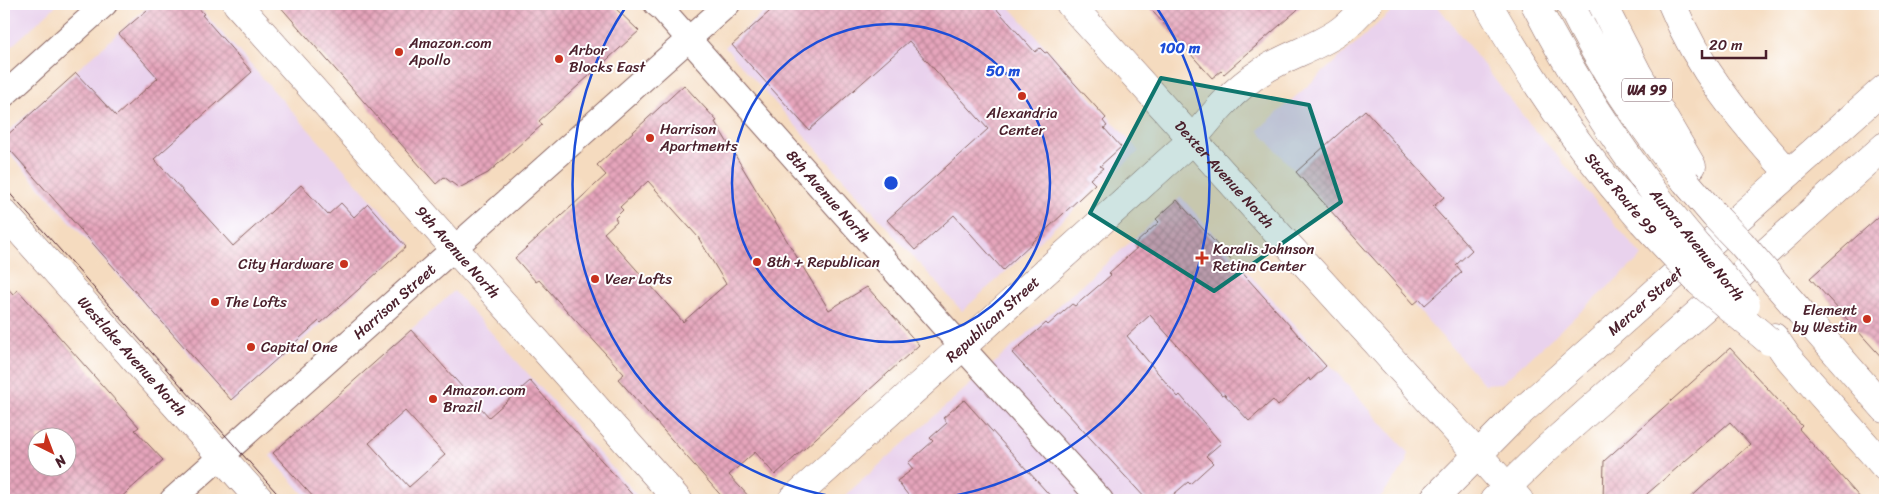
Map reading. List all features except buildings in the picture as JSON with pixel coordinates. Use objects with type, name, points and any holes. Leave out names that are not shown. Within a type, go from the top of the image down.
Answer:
[{"type":"main road","name":"9th Avenue North","points":[[237,4],[678,500]]},
{"type":"main road","name":"Dexter Avenue North","points":[[1070,4],[1477,454],[1507,496]]},
{"type":"main road","name":"Republican Street","points":[[792,500],[1192,139],[1212,114],[1242,87],[1261,72],[1288,56],[1318,44],[1338,32],[1368,4]]},
{"type":"main road","name":"State Route 99","points":[[1488,4],[1530,74],[1588,156],[1652,212]]},
{"type":"main road","name":"Aurora Avenue North","points":[[1535,4],[1585,94],[1633,165],[1652,212],[1776,344],[1885,467]]},
{"type":"main road","name":"Aurora Avenue North","points":[[1570,4],[1616,89],[1647,134],[1691,178]]},
{"type":"main road","name":"WA 99","points":[[1602,4],[1691,178],[1741,243],[1885,409]]},
{"type":"main road","points":[[1672,4],[1694,50],[1720,92],[1751,132],[1788,173],[1799,178],[1806,178],[1885,108]]},
{"type":"main road","name":"Mercer Street","points":[[1433,500],[1514,417],[1885,88]]},
{"type":"main road","points":[[1507,496],[1545,450],[1885,146]]},
{"type":"main road","name":"Westlake Avenue North","points":[[4,213],[260,500]]},
{"type":"street","points":[[4,95],[105,4]]},
{"type":"street","name":"8th Avenue North","points":[[656,4],[1101,500]]},
{"type":"street","name":"Harrison Street","points":[[172,500],[728,4]]},
{"type":"highlighted area","points":[[1161,78],[1309,105],[1341,202],[1214,291],[1090,213]]},
{"type":"shaded area","points":[[4,4],[58,4],[4,53]]},
{"type":"shaded area","points":[[151,4],[196,4],[411,244],[232,403],[4,147],[4,135]]},
{"type":"shaded area","points":[[773,4],[1007,4],[1139,151],[962,311],[725,47]]},
{"type":"shaded area","points":[[1400,4],[1436,4],[1524,117],[1642,256],[1502,383],[1484,384],[1258,130]]},
{"type":"shaded area","points":[[1181,197],[1408,453],[1407,463],[1378,500],[840,500]]},
{"type":"shaded area","points":[[454,291],[641,500],[309,500],[270,456]]},
{"type":"tram line","points":[[4,187],[283,500]]},
{"type":"place","name":"Amazon.com Apollo","points":[[399,52]]},
{"type":"place","name":"Arbor Blocks East","points":[[559,59]]},
{"type":"place","name":"Alexandria Center","points":[[1022,96]]},
{"type":"place","name":"Harrison Apartments","points":[[650,138]]},
{"type":"place","name":"Karalis Johnson Retina Center","points":[[1202,258]]},
{"type":"place","name":"8th + Republican","points":[[757,262]]},
{"type":"place","name":"City Hardware","points":[[344,264]]},
{"type":"place","name":"Veer Lofts","points":[[595,279]]},
{"type":"place","name":"The Lofts","points":[[215,302]]},
{"type":"place","name":"Element by Westin","points":[[1867,319]]},
{"type":"place","name":"Capital One","points":[[251,347]]},
{"type":"place","name":"Amazon.com Brazil","points":[[433,399]]}]
